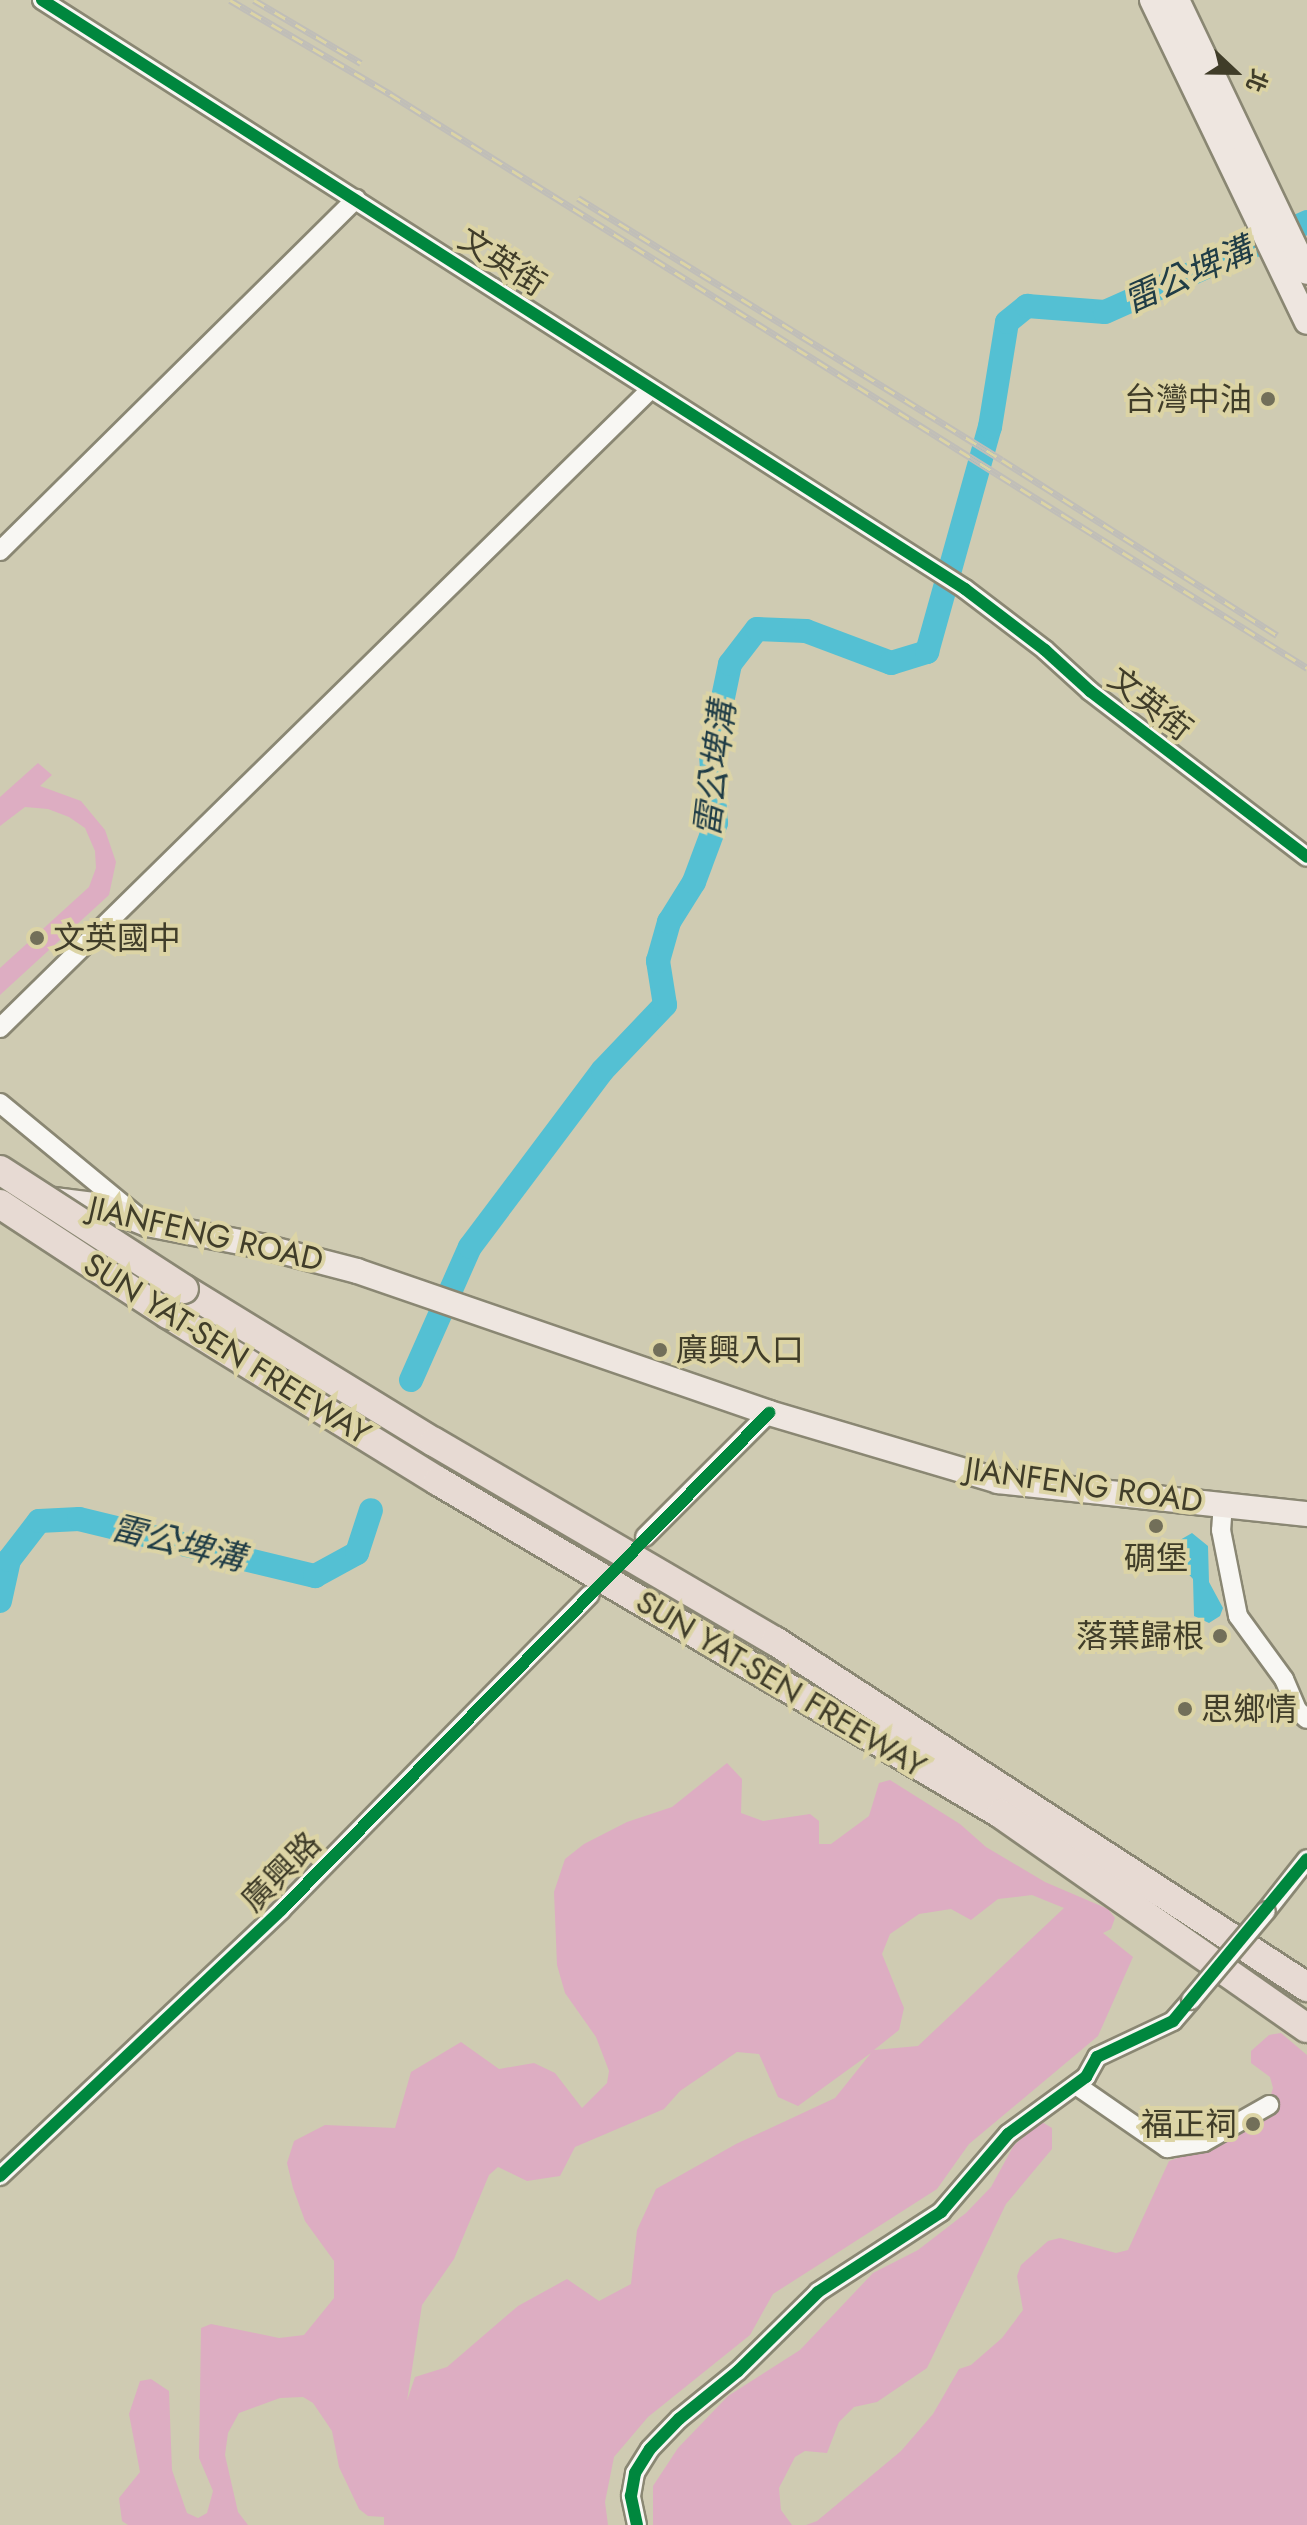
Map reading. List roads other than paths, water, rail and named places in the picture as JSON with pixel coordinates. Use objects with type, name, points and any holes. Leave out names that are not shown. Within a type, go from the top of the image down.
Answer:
[{"type":"highway","name":"SUN YAT-SEN FREEWAY","points":[[0,1170],[184,1289],[434,1442],[775,1641],[1307,1987]]},
{"type":"highway","name":"SUN YAT-SEN FREEWAY","points":[[0,1204],[169,1315],[438,1481],[1001,1814],[1307,2028]]},
{"type":"main road","points":[[1152,0],[1297,266],[1304,309]]},
{"type":"main road","points":[[1177,0],[1270,218]]},
{"type":"main road","name":"JIANFENG ROAD","points":[[0,1193],[102,1206],[147,1224],[261,1246],[409,1288],[769,1413],[998,1481],[1307,1514]]},
{"type":"main road","points":[[0,1212],[111,1229],[147,1224]]},
{"type":"street","name":"文英街","points":[[42,0],[965,589],[1045,650],[1090,691],[1307,857]]},
{"type":"street","points":[[0,551],[356,199]]},
{"type":"street","points":[[0,1028],[650,390]]},
{"type":"street","points":[[0,1103],[147,1224]]},
{"type":"street","points":[[645,1537],[769,1413]]},
{"type":"street","points":[[1223,1503],[1221,1530],[1238,1616],[1284,1679],[1297,1710],[1307,1719]]},
{"type":"street","name":"廣興路","points":[[0,2176],[281,1910],[589,1595]]},
{"type":"street","points":[[637,2525],[631,2496],[635,2473],[650,2449],[679,2419],[738,2371],[818,2292],[941,2212],[1008,2134],[1086,2077],[1097,2057],[1173,2021],[1307,1859]]},
{"type":"street","points":[[1076,2085],[1167,2148],[1204,2142],[1269,2105]]},
{"type":"water","points":[[1192,1533],[1208,1546],[1209,1582],[1223,1608],[1220,1616],[1209,1623],[1194,1616],[1193,1579],[1182,1567],[1177,1553],[1180,1540]]},
{"type":"waterway","name":"雷公埤溝","points":[[411,1380],[470,1247],[603,1070],[665,1005],[658,961],[669,922],[694,882],[716,823],[711,755],[730,664],[757,629],[806,631],[891,663],[927,652],[990,427],[1007,322],[1027,306],[1105,312],[1307,222]]},
{"type":"waterway","name":"雷公埤溝","points":[[0,1601],[9,1560],[39,1521],[79,1519],[315,1576],[357,1553],[371,1510]]},
{"type":"railway","points":[[230,0],[390,94],[1307,668]]},
{"type":"railway","points":[[254,0],[361,63]]},
{"type":"railway","points":[[578,198],[1002,460],[1277,635]]},
{"type":"place","name":"台灣中油","points":[[1268,399]]},
{"type":"place","name":"文英國中","points":[[37,938]]},
{"type":"place","name":"廣興入口","points":[[660,1350]]},
{"type":"place","name":"碉堡","points":[[1156,1526]]},
{"type":"place","name":"落葉歸根","points":[[1220,1636]]},
{"type":"place","name":"思鄉情","points":[[1185,1709]]},
{"type":"place","name":"福正祠","points":[[1253,2124]]}]
